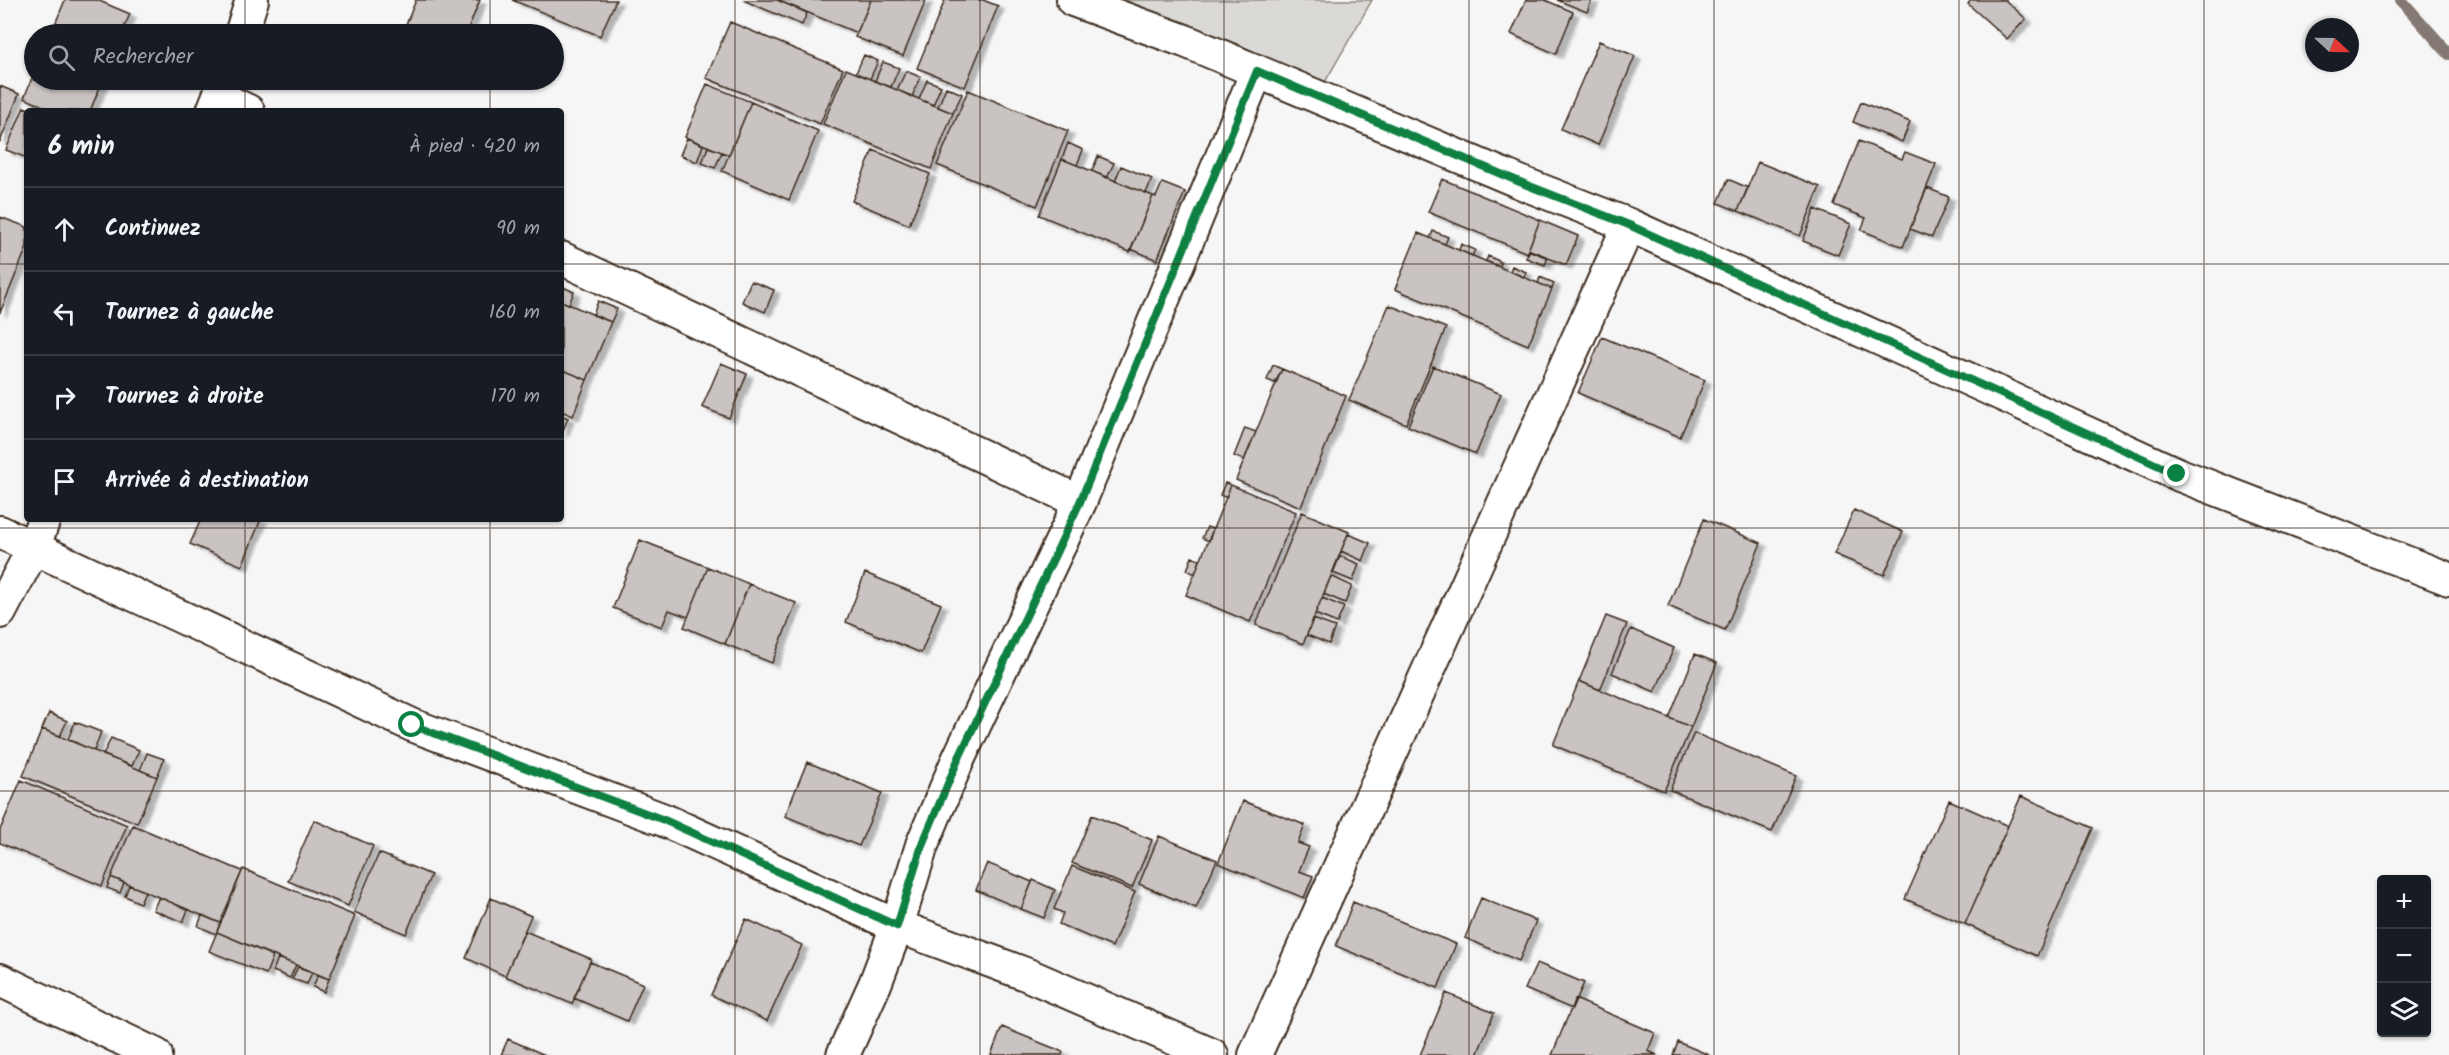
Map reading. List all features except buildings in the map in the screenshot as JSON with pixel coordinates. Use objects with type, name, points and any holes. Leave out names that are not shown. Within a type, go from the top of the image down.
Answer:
[{"type":"street","points":[[244,24],[252,0]]},
{"type":"street","points":[[1073,0],[1185,41],[1527,185],[1629,225],[2177,474],[2449,579]]},
{"type":"street","points":[[843,1055],[875,984],[897,926],[922,845],[957,762],[1080,502],[1257,71]]},
{"type":"street","points":[[219,96],[242,108]]},
{"type":"street","points":[[1256,1055],[1629,225]]},
{"type":"street","points":[[564,259],[1080,502]]},
{"type":"street","points":[[0,612],[33,549],[43,522]]},
{"type":"street","points":[[0,532],[412,725],[664,820],[897,926],[1028,975],[1212,1055]]},
{"type":"street","points":[[0,980],[156,1055]]},
{"type":"shaded area","points":[[1115,0],[1372,0],[1321,89]]},
{"type":"waterway","points":[[2401,0],[2449,54]]},
{"type":"route","points":[[412,725],[664,820],[897,926],[922,845],[957,762],[1080,502],[1257,71],[1527,185],[1629,225],[2177,474]]}]
